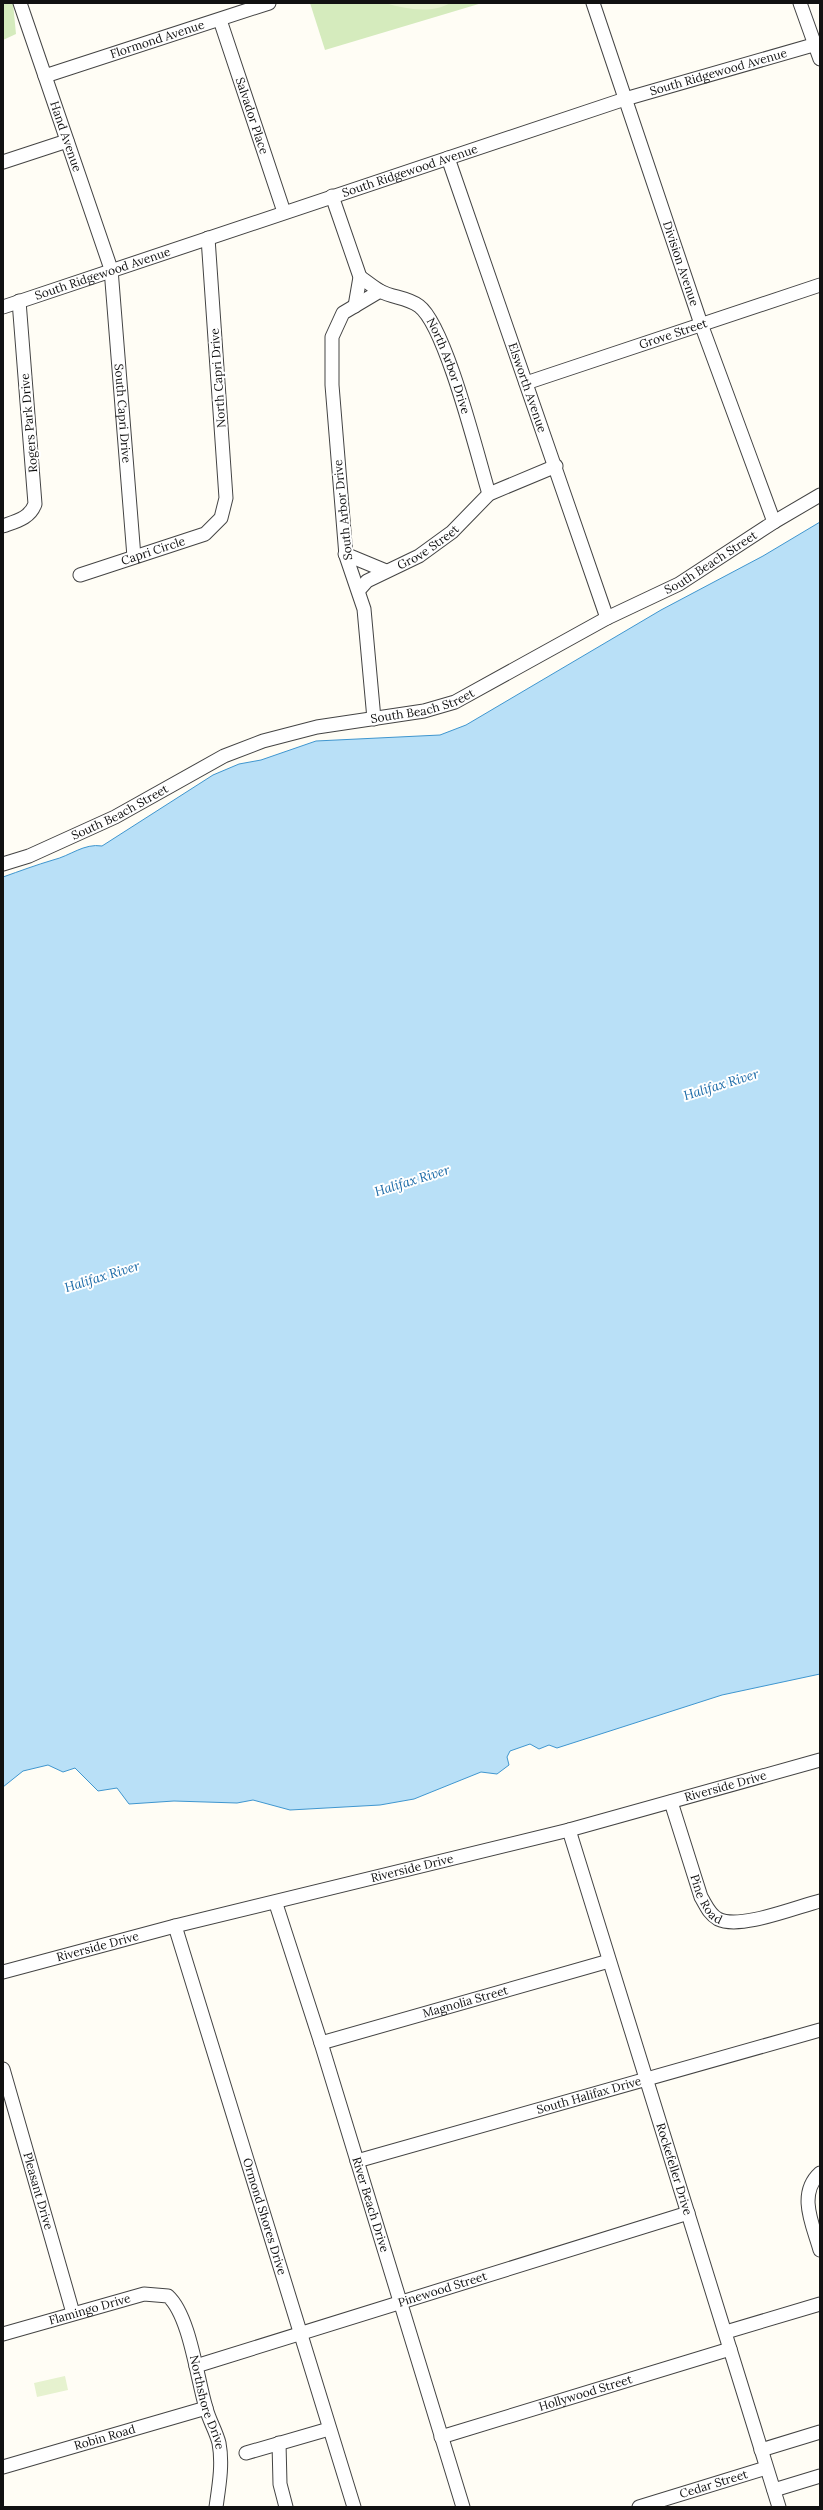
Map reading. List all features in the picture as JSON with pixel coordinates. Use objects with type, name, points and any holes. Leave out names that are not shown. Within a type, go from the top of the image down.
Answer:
[{"type":"street","name":"Hand Avenue","points":[[20,3],[112,269]]},
{"type":"street","name":"Flormond Avenue","points":[[45,76],[269,3]]},
{"type":"street","name":"Division Avenue","points":[[593,3],[700,324],[774,522]]},
{"type":"street","points":[[800,3],[818,44],[820,59]]},
{"type":"street","name":"Salvador Place","points":[[220,20],[284,212]]},
{"type":"street","name":"South Ridgewood Avenue","points":[[3,306],[625,99],[818,44]]},
{"type":"street","points":[[3,162],[67,141]]},
{"type":"street","name":"Elsworth Avenue","points":[[448,158],[556,466],[607,618]]},
{"type":"street","points":[[332,196],[360,277],[355,306]]},
{"type":"street","name":"North Capri Drive","points":[[208,238],[226,498],[221,518]]},
{"type":"street","name":"South Capri Drive","points":[[112,269],[134,557]]},
{"type":"street","name":"North Arbor Drive","points":[[360,277],[380,291],[404,297],[420,307],[434,324],[453,374],[489,494]]},
{"type":"street","name":"Grove Street","points":[[526,383],[820,285]]},
{"type":"street","name":"South Arbor Drive","points":[[374,719],[364,609],[359,590],[345,554],[332,386],[332,337],[343,314],[380,291]]},
{"type":"street","name":"Rogers Park Drive","points":[[3,526],[20,520],[32,513],[35,504],[19,301]]},
{"type":"street","name":"Grove Street","points":[[359,590],[367,581],[419,556],[446,536],[489,494],[556,466]]},
{"type":"street","name":"South Beach Street","points":[[3,864],[29,856],[115,818],[224,756],[263,741],[317,727],[424,711],[455,702],[607,618],[679,584],[774,522],[820,495]]},
{"type":"street","name":"Capri Circle","points":[[80,575],[205,534],[221,518]]},
{"type":"street","points":[[345,554],[386,571]]},
{"type":"street","name":"Riverside Drive","points":[[3,1972],[175,1926],[276,1904],[569,1830],[820,1760]]},
{"type":"street","name":"Pine Road","points":[[671,1802],[702,1897],[709,1912],[718,1919],[745,1922],[820,1901]]},
{"type":"street","name":"Rockefeller Drive","points":[[569,1830],[726,2332],[779,2507]]},
{"type":"street","name":"River Beach Drive","points":[[276,1904],[321,2043],[398,2302],[462,2507]]},
{"type":"street","name":"Ormond Shores Drive","points":[[175,1926],[354,2507]]},
{"type":"street","name":"Magnolia Street","points":[[321,2043],[609,1961]]},
{"type":"street","name":"South Halifax Drive","points":[[357,2161],[820,2030]]},
{"type":"street","name":"Pleasant Drive","points":[[3,2069],[73,2313]]},
{"type":"street","points":[[820,2174],[810,2186],[807,2198],[809,2211],[820,2250]]},
{"type":"street","name":"Pinewood Street","points":[[196,2366],[301,2332],[688,2213]]},
{"type":"street","name":"Flamingo Drive","points":[[3,2334],[144,2294],[168,2296],[174,2302]]},
{"type":"street","name":"Northshore Drive","points":[[174,2302],[196,2366],[206,2408],[219,2443],[220,2475],[216,2507]]},
{"type":"street","points":[[726,2332],[820,2304]]},
{"type":"street","name":"Hollywood Street","points":[[441,2437],[730,2349]]},
{"type":"street","name":"Robin Road","points":[[3,2467],[206,2408]]},
{"type":"street","points":[[246,2453],[330,2429]]},
{"type":"street","points":[[761,2450],[820,2432]]},
{"type":"street","points":[[279,2444],[280,2484],[286,2507]]},
{"type":"street","name":"Cedar Street","points":[[639,2507],[766,2468]]},
{"type":"street","points":[[774,2490],[820,2476]]},
{"type":"green space","points":[[3,3],[13,3],[16,34],[3,40]]},
{"type":"green space","points":[[310,3],[482,3],[325,50]]},
{"type":"green space","points":[[385,3],[450,3],[435,8],[410,9]]},
{"type":"green space","points":[[65,2376],[68,2390],[37,2397],[34,2383]]},
{"type":"water","name":"Halifax River","points":[[820,522],[820,1674],[722,1695],[557,1748],[549,1745],[539,1749],[530,1744],[510,1751],[507,1757],[509,1765],[497,1774],[481,1772],[414,1799],[380,1805],[290,1810],[253,1800],[237,1803],[174,1801],[129,1804],[117,1788],[98,1791],[75,1768],[63,1772],[48,1765],[23,1771],[3,1787],[3,877],[89,846],[102,846],[213,775],[239,764],[261,760],[316,741],[440,735],[466,725],[661,610],[763,556]]}]
